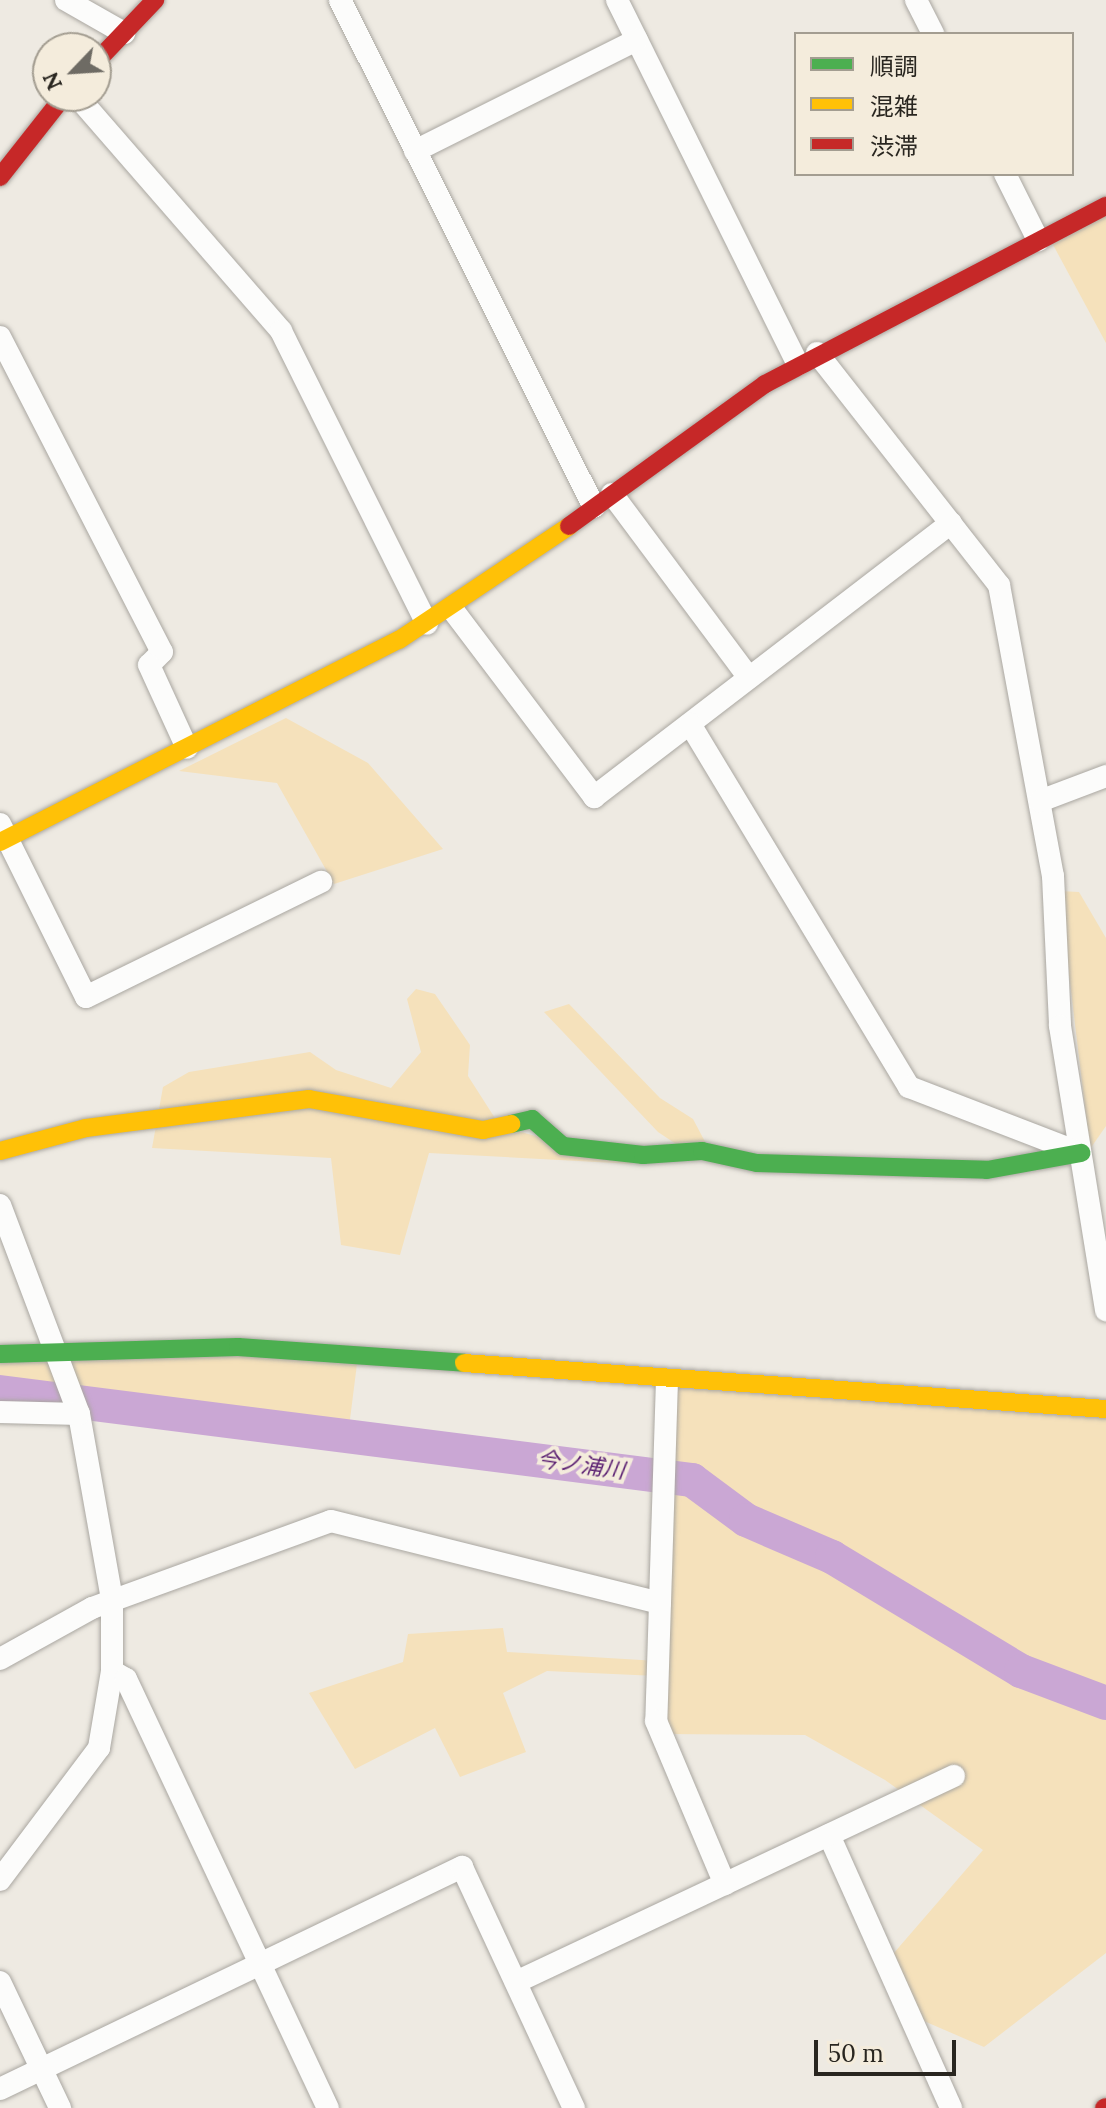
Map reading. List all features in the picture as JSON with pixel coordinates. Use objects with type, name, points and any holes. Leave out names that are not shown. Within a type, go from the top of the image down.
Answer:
[{"type":"street","points":[[66,0],[124,33]]},
{"type":"street","points":[[112,45],[155,0]]},
{"type":"street","points":[[340,0],[415,151],[603,501],[749,678]]},
{"type":"street","points":[[617,0],[807,359],[951,523],[999,585],[1053,876],[1060,1026],[1106,1310]]},
{"type":"street","points":[[916,0],[932,32]]},
{"type":"street","points":[[415,151],[637,40]]},
{"type":"street","points":[[0,177],[51,112]]},
{"type":"street","points":[[91,112],[281,331],[427,624]]},
{"type":"street","points":[[1006,176],[1038,240]]},
{"type":"street","points":[[321,882],[86,997],[2,835],[187,748],[427,624],[807,359],[1106,206]]},
{"type":"street","points":[[0,337],[162,652],[149,665],[187,748]]},
{"type":"street","points":[[452,609],[594,797],[951,523]]},
{"type":"street","points":[[690,724],[909,1087],[1081,1153]]},
{"type":"street","points":[[1040,801],[1106,776]]},
{"type":"street","points":[[0,1151],[86,1128],[309,1099],[483,1130],[532,1119],[563,1146],[643,1155],[702,1151],[757,1163],[987,1170],[1081,1153]]},
{"type":"street","points":[[0,1205],[79,1414],[112,1600],[112,1671],[99,1748],[0,1880]]},
{"type":"street","points":[[0,1354],[238,1347],[1106,1409]]},
{"type":"street","points":[[667,1380],[656,1721],[725,1884]]},
{"type":"street","points":[[0,1412],[79,1414]]},
{"type":"street","points":[[0,1659],[112,1600],[331,1521],[660,1603]]},
{"type":"street","points":[[112,1671],[126,1679],[328,2108]]},
{"type":"street","points":[[516,1982],[954,1776]]},
{"type":"street","points":[[829,1835],[951,2108]]},
{"type":"street","points":[[0,2089],[39,2066],[462,1867],[574,2108]]},
{"type":"street","points":[[0,1982],[60,2108]]},
{"type":"shaded area","points":[[1106,206],[1106,343],[1051,241]]},
{"type":"shaded area","points":[[286,718],[368,763],[443,849],[334,884],[277,783],[179,771]]},
{"type":"shaded area","points":[[1059,891],[1079,892],[1106,938],[1106,1126],[1090,1149]]},
{"type":"shaded area","points":[[416,989],[435,994],[470,1045],[468,1076],[500,1126],[634,1164],[429,1153],[400,1255],[341,1245],[331,1158],[152,1148],[163,1087],[189,1072],[310,1052],[336,1070],[391,1088],[421,1052],[407,999]]},
{"type":"shaded area","points":[[569,1004],[660,1098],[693,1119],[711,1153],[688,1152],[658,1132],[544,1012]]},
{"type":"shaded area","points":[[0,1354],[358,1356],[347,1443],[214,1425],[0,1413]]},
{"type":"shaded area","points":[[667,1380],[1106,1409],[1106,1953],[984,2047],[910,2015],[893,1954],[983,1850],[885,1780],[805,1735],[661,1734]]},
{"type":"shaded area","points":[[503,1628],[507,1652],[658,1661],[657,1676],[547,1671],[503,1693],[526,1752],[460,1777],[435,1728],[355,1769],[309,1693],[403,1662],[408,1634]]},
{"type":"waterway","name":"今ノ浦川","points":[[0,1392],[692,1480],[746,1520],[832,1557],[1021,1671],[1106,1703]]},
{"type":"traffic: fast","points":[[511,1124],[532,1119],[563,1146],[643,1155],[702,1151],[757,1163],[987,1170],[1081,1153]]},
{"type":"traffic: fast","points":[[0,1354],[238,1347],[464,1363]]},
{"type":"traffic: slow","points":[[0,842],[399,640],[569,526]]},
{"type":"traffic: slow","points":[[0,1151],[86,1128],[309,1099],[483,1130],[511,1124]]},
{"type":"traffic: slow","points":[[464,1363],[1106,1409]]},
{"type":"traffic: jam","points":[[112,45],[155,0]]},
{"type":"traffic: jam","points":[[0,177],[51,112]]},
{"type":"traffic: jam","points":[[569,526],[765,384],[1106,206]]}]
